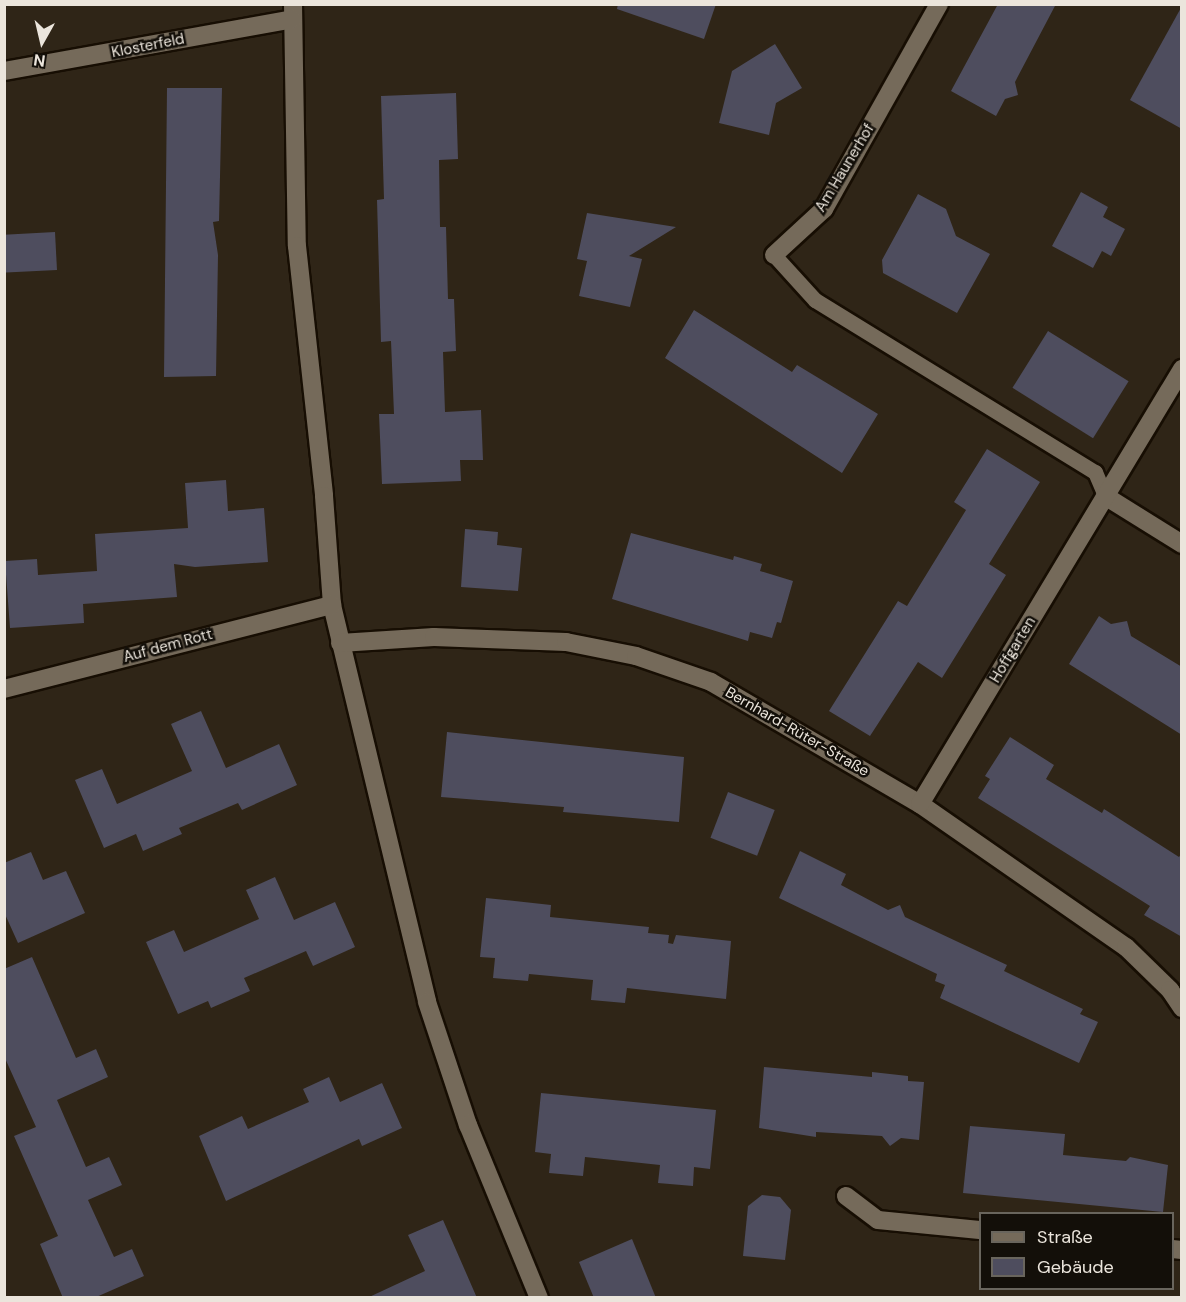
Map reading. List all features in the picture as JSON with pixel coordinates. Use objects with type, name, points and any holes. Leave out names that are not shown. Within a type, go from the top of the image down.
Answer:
[{"type":"street","name":"Am Haunerhof","points":[[774,255],[824,209],[939,4]]},
{"type":"street","name":"Klosterfeld","points":[[4,71],[292,12]]},
{"type":"street","points":[[292,12],[297,246],[332,605],[427,1002],[468,1125],[539,1298]]},
{"type":"street","name":"Hoffgarten","points":[[920,804],[1182,369]]},
{"type":"street","points":[[1105,496],[1182,544]]},
{"type":"street","name":"Auf dem Rott","points":[[4,689],[332,605]]},
{"type":"street","name":"Bernhard-Rüter-Straße","points":[[340,643],[434,637],[566,642],[636,656],[711,682],[920,804],[1125,946],[1170,990],[1182,1008]]},
{"type":"street","points":[[846,1197],[878,1220],[979,1230]]},
{"type":"lane","name":"Am Haunerhof","points":[[774,255],[815,300],[951,380],[1095,472],[1105,496]]},
{"type":"building","points":[[618,4],[716,4],[704,39],[617,9]]},
{"type":"building","points":[[998,4],[1056,4],[1015,82],[1018,95],[1005,99],[996,116],[951,91]]},
{"type":"building","points":[[1182,6],[1182,129],[1130,100]]},
{"type":"building","points":[[775,44],[802,88],[776,103],[769,135],[719,123],[732,71]]},
{"type":"building","points":[[167,88],[222,88],[219,221],[213,222],[218,255],[216,376],[164,377]]},
{"type":"building","points":[[456,93],[458,159],[439,160],[440,227],[446,227],[448,299],[454,299],[456,351],[443,352],[445,412],[481,410],[483,460],[460,460],[461,481],[382,484],[379,414],[394,414],[391,341],[381,342],[377,200],[384,199],[381,96]]},
{"type":"building","points":[[1081,192],[1108,207],[1103,217],[1125,229],[1111,256],[1102,251],[1093,268],[1052,246]]},
{"type":"building","points":[[918,194],[946,209],[956,236],[990,254],[957,313],[883,273],[882,260]]},
{"type":"building","points":[[587,213],[676,227],[629,256],[642,259],[630,307],[579,296],[587,261],[577,259]]},
{"type":"building","points":[[55,232],[57,270],[6,273],[4,235]]},
{"type":"building","points":[[694,310],[792,372],[797,365],[878,414],[842,473],[665,358]]},
{"type":"building","points":[[1048,331],[1129,381],[1093,438],[1012,388]]},
{"type":"building","points":[[987,449],[1040,482],[989,564],[1006,575],[942,678],[918,662],[870,736],[829,711],[898,601],[907,606],[966,510],[954,502]]},
{"type":"building","points":[[226,480],[228,511],[264,508],[268,562],[195,567],[174,564],[177,597],[83,604],[84,623],[10,628],[5,561],[37,559],[38,575],[97,571],[95,534],[188,528],[185,483]]},
{"type":"building","points":[[465,529],[498,532],[497,545],[522,548],[518,591],[461,587]]},
{"type":"building","points":[[631,533],[733,560],[734,556],[762,564],[760,571],[793,581],[781,623],[777,622],[772,638],[750,632],[748,641],[612,599]]},
{"type":"building","points":[[1099,616],[1111,624],[1127,621],[1131,636],[1182,667],[1182,735],[1069,664]]},
{"type":"building","points":[[201,711],[226,768],[279,744],[297,785],[242,810],[238,803],[179,828],[182,834],[143,851],[136,834],[104,848],[75,780],[102,769],[117,804],[192,771],[171,724]]},
{"type":"building","points":[[447,732],[684,757],[679,822],[563,812],[564,807],[441,797]]},
{"type":"building","points":[[1010,737],[1054,765],[1046,779],[1102,813],[1104,809],[1179,857],[1182,853],[1182,937],[1144,915],[1150,906],[978,798],[990,779],[985,776]]},
{"type":"building","points":[[728,792],[775,810],[757,856],[710,838]]},
{"type":"building","points":[[800,851],[846,874],[841,885],[888,910],[900,905],[905,917],[1007,965],[1004,971],[1083,1009],[1080,1014],[1098,1022],[1079,1063],[940,998],[945,985],[935,981],[937,974],[779,898]]},
{"type":"building","points":[[31,852],[43,880],[66,871],[85,913],[18,943],[4,912],[4,863]]},
{"type":"building","points":[[275,877],[294,920],[335,902],[355,947],[313,966],[306,951],[244,978],[250,991],[211,1008],[208,1001],[178,1014],[146,942],[174,930],[184,952],[259,919],[246,890]]},
{"type":"building","points":[[486,898],[551,905],[550,917],[649,927],[648,933],[669,935],[668,943],[673,944],[676,935],[731,941],[726,999],[627,988],[625,1003],[591,1000],[593,980],[529,974],[528,981],[493,978],[495,958],[480,957]]},
{"type":"building","points":[[32,957],[76,1058],[96,1049],[108,1077],[57,1100],[86,1167],[109,1157],[122,1185],[88,1200],[114,1257],[132,1249],[144,1276],[94,1298],[63,1298],[40,1244],[58,1236],[14,1136],[36,1127],[4,1056],[4,969]]},
{"type":"building","points":[[764,1067],[872,1077],[872,1072],[908,1076],[908,1081],[924,1082],[919,1140],[901,1138],[890,1146],[882,1136],[816,1132],[816,1137],[759,1128]]},
{"type":"building","points":[[329,1077],[340,1102],[382,1083],[402,1128],[362,1146],[359,1139],[226,1201],[199,1136],[242,1116],[248,1129],[309,1102],[303,1089]]},
{"type":"building","points":[[541,1093],[716,1110],[710,1169],[694,1167],[693,1186],[658,1183],[660,1165],[585,1157],[583,1176],[549,1173],[551,1154],[535,1152]]},
{"type":"building","points":[[970,1126],[1065,1134],[1063,1155],[1126,1161],[1130,1157],[1168,1165],[1163,1212],[963,1193]]},
{"type":"building","points":[[762,1195],[780,1197],[791,1210],[785,1260],[743,1256],[748,1206]]},
{"type":"building","points":[[443,1220],[477,1298],[367,1298],[425,1271],[408,1235]]},
{"type":"building","points":[[632,1239],[656,1298],[594,1298],[579,1262]]}]
